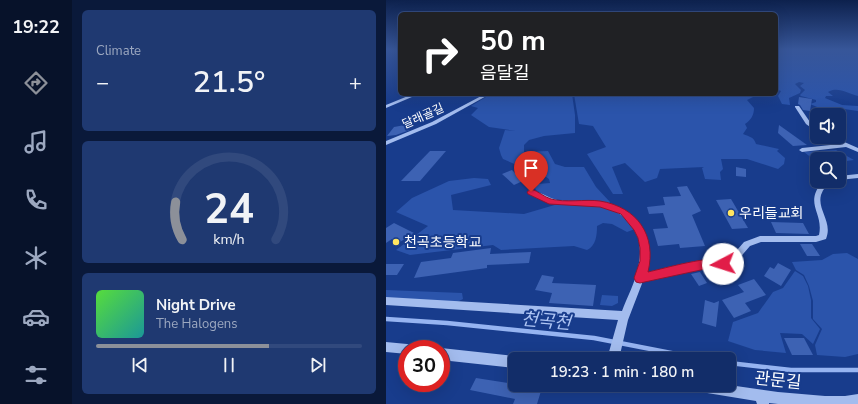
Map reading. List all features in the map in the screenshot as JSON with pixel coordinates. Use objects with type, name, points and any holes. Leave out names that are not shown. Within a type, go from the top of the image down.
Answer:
[{"type":"street","points":[[386,107],[412,96]]},
{"type":"street","name":"달래골길","points":[[386,143],[434,123],[484,96]]},
{"type":"street","points":[[797,107],[810,125]]},
{"type":"street","points":[[843,144],[858,150]]},
{"type":"street","points":[[802,150],[847,146]]},
{"type":"street","points":[[846,177],[858,176]]},
{"type":"street","points":[[640,278],[710,264],[729,262],[734,259],[747,244],[760,239],[816,239],[823,237],[824,230],[816,198],[820,188]]},
{"type":"street","points":[[531,192],[549,201],[600,204],[624,212],[638,228],[644,238],[646,248],[645,261],[624,320],[615,352]]},
{"type":"street","points":[[386,301],[547,312],[624,320]]},
{"type":"street","points":[[386,347],[398,348]]},
{"type":"street","points":[[450,355],[508,361]]},
{"type":"street","name":"관문길","points":[[726,392],[762,400],[821,402],[849,402],[858,400]]},
{"type":"shaded area","points":[[778,68],[858,68],[858,96],[839,90],[832,90],[828,92],[833,96],[826,96],[825,98],[842,105],[858,106],[858,111],[846,109],[846,108],[820,108],[810,104],[816,102],[816,100],[800,95],[805,90],[800,86],[804,83],[799,82],[795,84],[801,90],[800,93],[789,98],[790,105],[782,104],[778,96],[781,91],[778,90]]},
{"type":"shaded area","points":[[488,96],[572,96],[575,115],[575,133],[544,136],[529,140],[524,145],[524,152],[548,151],[555,164],[565,167],[584,167],[596,187],[610,202],[609,204],[550,199],[536,190],[535,188],[538,184],[550,183],[549,179],[539,172],[530,176],[519,166],[503,159],[501,155],[499,148],[505,130],[516,131],[489,127],[471,115],[478,108],[471,106]]},
{"type":"shaded area","points":[[574,96],[755,96],[747,100],[754,108],[754,111],[752,117],[745,124],[747,128],[743,134],[753,139],[756,144],[779,149],[777,151],[785,158],[784,164],[778,169],[747,159],[721,159],[723,169],[720,172],[721,180],[705,179],[702,168],[704,167],[660,169],[657,178],[645,182],[625,163],[612,167],[623,194],[613,194],[587,154],[606,147],[593,126],[579,124]]},
{"type":"shaded area","points":[[836,150],[840,152],[810,152],[810,157],[804,152]]},
{"type":"shaded area","points":[[846,156],[854,160],[846,161]]},
{"type":"shaded area","points":[[474,178],[488,179],[491,185],[451,195],[453,210],[524,214],[558,204],[600,206],[623,213],[635,229],[627,232],[612,224],[603,223],[597,226],[594,243],[587,250],[574,246],[501,250],[493,245],[410,255],[396,250],[428,226],[396,212],[412,198],[449,181]]},
{"type":"shaded area","points":[[847,253],[858,259],[858,354],[845,357],[817,355],[815,345],[822,329],[813,319],[813,301],[809,286],[804,275],[796,270],[792,262],[822,260],[833,254]]},
{"type":"shaded area","points":[[795,271],[803,276],[808,286],[811,300],[811,318],[820,329],[813,344],[802,334],[780,333],[786,353],[755,350],[728,341],[733,322],[758,313],[773,292],[783,288]]},
{"type":"shaded area","points":[[386,290],[462,293],[463,299],[457,302],[386,298]]},
{"type":"shaded area","points":[[602,295],[618,296],[618,303],[612,306],[600,305]]},
{"type":"building","points":[[799,97],[812,99],[810,111],[803,110],[798,104]]},
{"type":"building","points":[[416,123],[408,129],[410,130],[396,135],[387,136],[394,127]]},
{"type":"building","points":[[779,125],[807,145],[793,146],[778,133]]},
{"type":"building","points":[[430,151],[446,151],[420,181],[401,181]]},
{"type":"building","points":[[736,167],[746,169],[746,177],[736,176]]},
{"type":"building","points":[[512,170],[525,180],[514,185],[502,174]]},
{"type":"building","points":[[687,186],[701,211],[692,215],[705,246],[680,248],[679,244],[658,246],[653,229],[668,228],[663,213],[649,214],[647,207],[665,205],[663,197],[681,196],[677,187]]},
{"type":"building","points":[[731,199],[748,228],[732,229],[716,200]]},
{"type":"building","points":[[760,205],[768,205],[776,218],[763,218],[760,213]]},
{"type":"building","points":[[771,222],[803,223],[809,234],[776,233]]},
{"type":"building","points":[[394,223],[414,233],[400,242],[392,239],[386,243],[386,228]]},
{"type":"building","points":[[800,244],[812,244],[820,256],[807,256]]},
{"type":"building","points":[[491,248],[490,254],[531,252],[529,263],[487,265],[487,268],[414,278],[421,262],[451,258],[453,253]]},
{"type":"building","points":[[778,263],[791,270],[781,286],[764,276],[770,267],[774,269]]},
{"type":"building","points":[[386,264],[404,264],[397,275],[386,275]]},
{"type":"building","points":[[700,272],[707,283],[699,286],[691,274]]},
{"type":"building","points":[[542,275],[554,277],[552,283],[596,285],[593,306],[549,303],[552,293],[535,290]]},
{"type":"building","points":[[754,279],[766,295],[745,303],[751,311],[734,318],[722,300],[744,292],[738,285]]},
{"type":"building","points":[[705,300],[714,303],[719,301],[716,327],[702,323]]},
{"type":"building","points":[[784,338],[804,338],[813,355],[792,355]]},
{"type":"building","points":[[476,378],[508,383],[508,392],[541,392],[537,404],[513,404],[515,399],[470,390]]},
{"type":"waterway","name":"천곡천","points":[[386,319],[447,323],[594,338],[666,352]]},
{"type":"waterway","name":"천곡천","points":[[736,364],[791,370],[858,370]]},
{"type":"place","name":"우리들교회","points":[[731,213]]},
{"type":"place","name":"천곡초등학교","points":[[396,242]]},
{"type":"route","points":[[531,192],[549,201],[558,203],[600,204],[610,206],[619,209],[630,216],[644,238],[646,248],[645,261],[640,278],[710,264],[723,264]]}]
